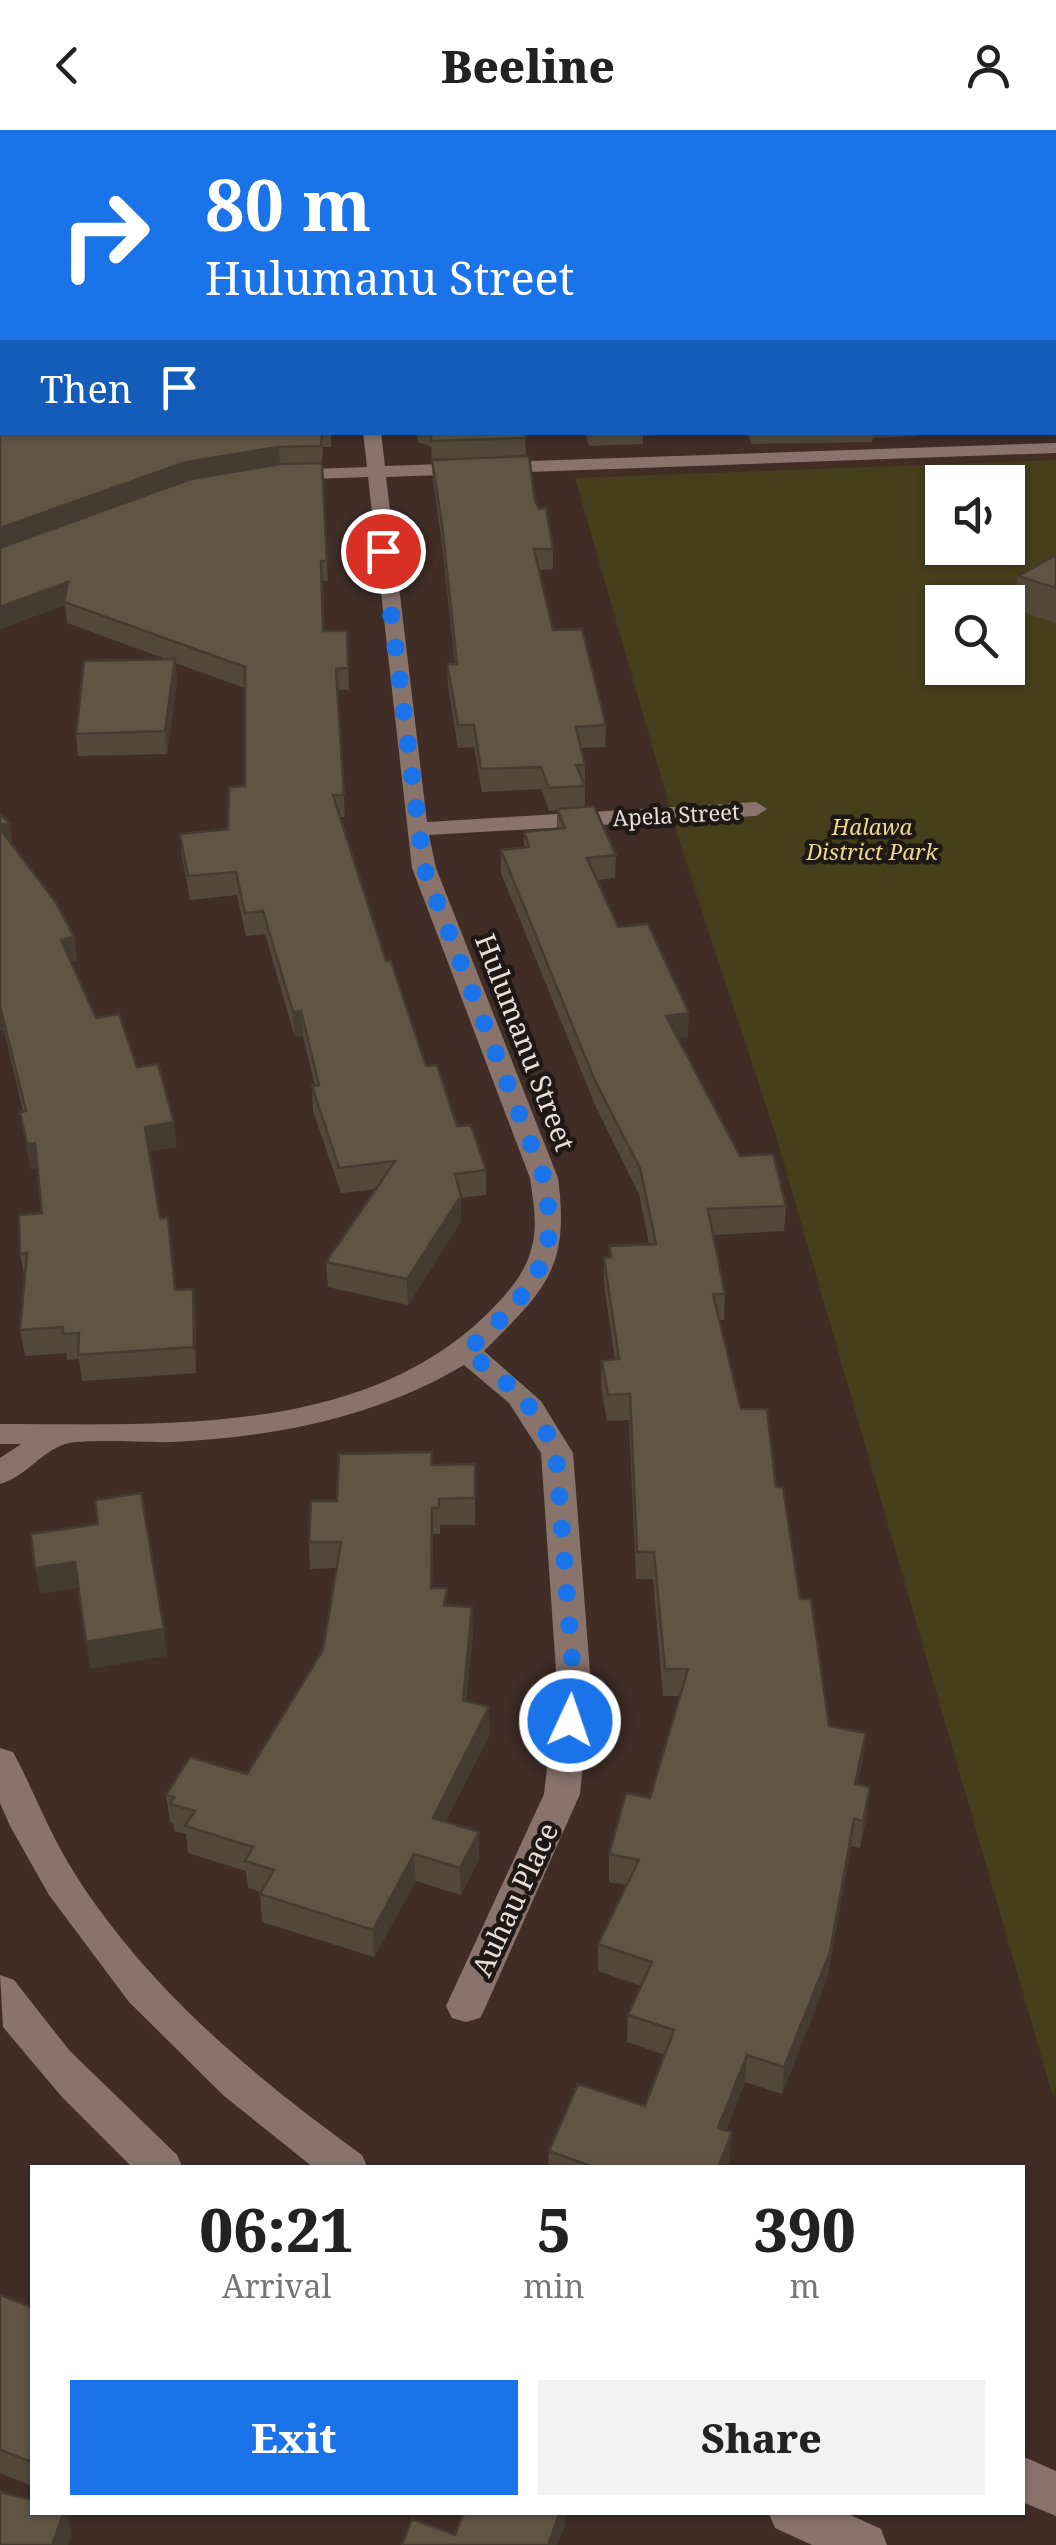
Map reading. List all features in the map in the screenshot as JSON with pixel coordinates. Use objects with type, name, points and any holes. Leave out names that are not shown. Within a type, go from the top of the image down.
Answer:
[{"type":"street","name":"Hulumanu Street","points":[[0,1434],[203,1429],[300,1419],[393,1391],[466,1352],[506,1314],[536,1276],[549,1234],[544,1178],[424,868],[416,829],[372,435]]},
{"type":"street","points":[[266,477],[708,452],[1056,448]]},
{"type":"street","name":"Apela Street","points":[[416,829],[756,809]]},
{"type":"street","name":"Auhau Place","points":[[466,1352],[507,1380],[542,1418],[556,1453],[574,1685],[562,1794],[466,2006]]},
{"type":"street","points":[[0,1473],[60,1433]]},
{"type":"street","points":[[0,1762],[21,1815],[66,1892],[120,1965],[193,2048],[343,2165]]},
{"type":"street","points":[[6,2006],[98,2106],[159,2165]]},
{"type":"street","points":[[1025,2479],[1056,2494]]},
{"type":"street","points":[[798,2515],[864,2545]]},
{"type":"green space","name":"Halawa District Park","points":[[1056,460],[1053,2097],[776,1136],[682,850],[575,478]]},
{"type":"building","points":[[0,435],[322,435],[321,446],[279,447],[186,462],[0,528]]},
{"type":"building","points":[[431,435],[526,438],[431,441]]},
{"type":"building","points":[[529,456],[535,501],[539,509],[546,508],[553,549],[534,549],[553,630],[582,629],[606,725],[576,727],[585,765],[576,765],[585,786],[549,788],[541,767],[481,769],[474,725],[458,725],[447,664],[457,664],[432,460]]},
{"type":"building","points":[[322,463],[327,561],[321,561],[323,631],[347,631],[348,668],[336,669],[344,795],[333,795],[386,961],[391,961],[426,1066],[437,1065],[457,1126],[471,1125],[486,1170],[455,1174],[461,1196],[407,1279],[326,1262],[395,1161],[339,1168],[312,1086],[319,1085],[301,1011],[293,1012],[263,911],[245,913],[236,872],[188,876],[180,834],[228,829],[229,787],[245,786],[245,667],[64,602],[68,582],[0,607],[0,548],[191,479],[280,464]]},
{"type":"building","points":[[1056,555],[1056,588],[1018,576]]},
{"type":"building","points":[[175,659],[165,731],[76,734],[84,661]]},
{"type":"building","points":[[594,806],[616,855],[587,858],[618,927],[648,924],[689,1013],[666,1016],[740,1156],[773,1154],[786,1206],[708,1209],[725,1294],[713,1294],[741,1409],[767,1409],[776,1487],[783,1487],[800,1599],[811,1599],[829,1726],[866,1733],[855,1784],[870,1787],[863,1821],[854,1819],[830,1952],[784,2067],[747,2055],[718,2128],[732,2132],[719,2165],[588,2165],[549,2151],[578,2084],[645,2106],[674,2030],[628,2015],[652,1962],[598,1944],[639,1860],[609,1854],[626,1793],[650,1798],[688,1669],[665,1669],[654,1552],[637,1552],[630,1394],[608,1395],[602,1361],[619,1359],[604,1258],[611,1257],[609,1246],[656,1244],[640,1168],[595,1081],[501,850],[529,847],[524,832],[565,828],[557,809]]},
{"type":"building","points":[[0,829],[55,901],[74,937],[61,940],[96,1018],[119,1014],[137,1067],[158,1064],[174,1122],[145,1127],[160,1218],[168,1218],[175,1290],[193,1289],[194,1347],[78,1355],[79,1333],[63,1334],[63,1327],[20,1330],[27,1253],[20,1254],[19,1215],[42,1213],[35,1143],[27,1144],[20,1112],[26,1111],[0,1006]]},
{"type":"building","points":[[432,1452],[431,1465],[475,1464],[475,1498],[439,1499],[439,1508],[432,1508],[431,1588],[447,1588],[444,1605],[472,1607],[463,1700],[489,1707],[433,1818],[479,1832],[460,1868],[414,1854],[373,1930],[260,1894],[274,1870],[245,1861],[253,1847],[185,1826],[195,1811],[170,1804],[174,1797],[166,1795],[190,1757],[247,1774],[323,1650],[341,1542],[309,1542],[311,1501],[337,1501],[339,1454]]},
{"type":"building","points":[[141,1493],[164,1629],[86,1642],[75,1562],[35,1568],[31,1534],[98,1524],[95,1500]]},
{"type":"building","points":[[0,2295],[30,2306],[30,2459],[0,2450]]},
{"type":"building","points":[[0,2492],[30,2500],[30,2515],[63,2515],[52,2545],[0,2545]]},
{"type":"building","points":[[463,2515],[559,2515],[548,2545],[402,2545],[412,2519],[455,2535]]},
{"type":"route","points":[[383,551],[424,868],[544,1178],[549,1234],[536,1276],[506,1314],[466,1352],[507,1380],[542,1418],[556,1453],[574,1685],[570,1721]]}]
